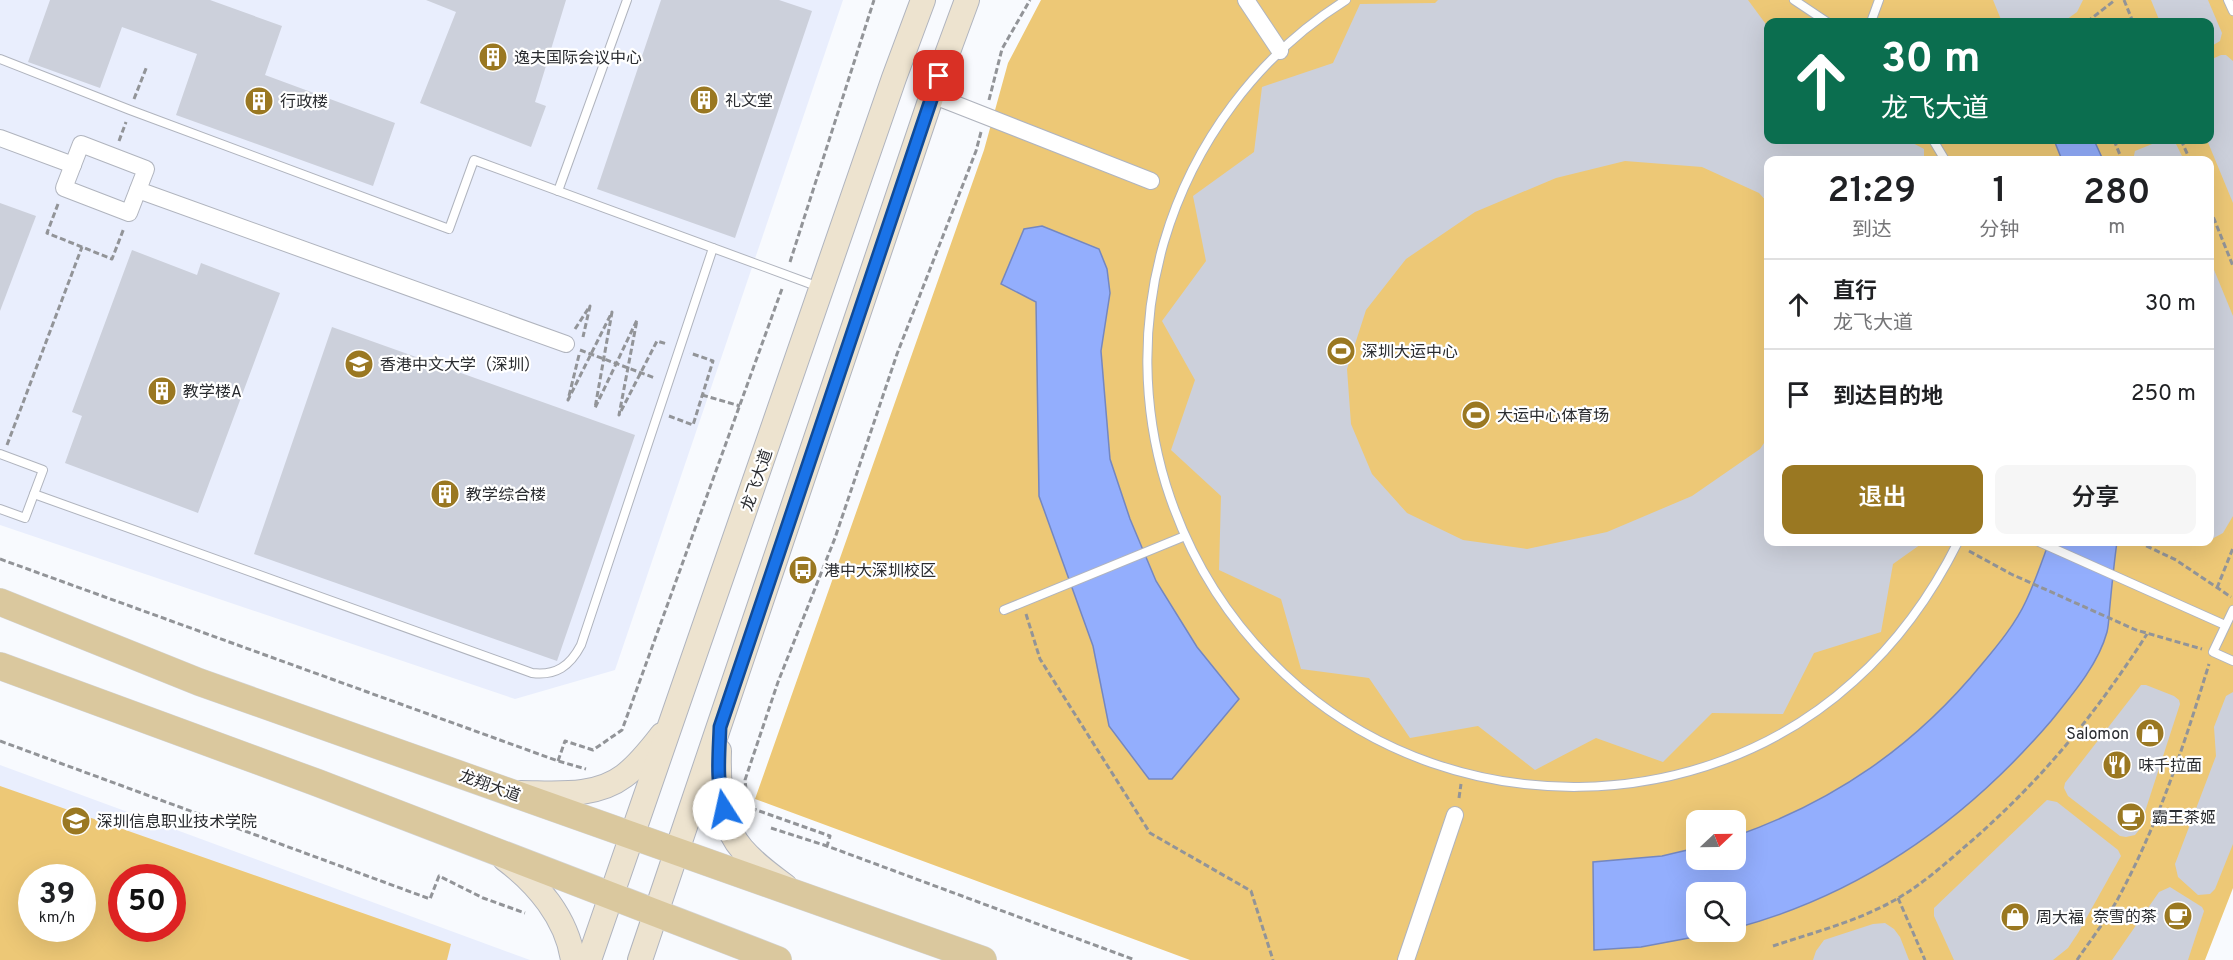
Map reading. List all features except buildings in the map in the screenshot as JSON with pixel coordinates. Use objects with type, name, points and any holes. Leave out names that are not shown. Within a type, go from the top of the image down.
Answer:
[{"type":"main road","name":"龙飞大道","points":[[589,960],[923,0]]},
{"type":"main road","points":[[640,960],[932,95],[967,0]]},
{"type":"main road","name":"龙翔大道","points":[[0,602],[199,682],[983,960]]},
{"type":"main road","points":[[0,666],[318,783],[656,914],[762,958]]},
{"type":"main road","points":[[512,793],[581,793],[604,787],[624,777],[673,721]]},
{"type":"main road","points":[[720,727],[720,794],[728,823],[741,848],[762,869],[794,893]]},
{"type":"main road","points":[[498,854],[526,875],[546,897],[561,925],[573,960]]},
{"type":"street","points":[[1246,0],[1280,51]]},
{"type":"street","points":[[932,95],[1151,181]]},
{"type":"street","points":[[0,138],[72,165]]},
{"type":"street","points":[[81,144],[146,169],[129,213],[64,189],[72,165],[81,144]]},
{"type":"street","points":[[138,190],[573,347]]},
{"type":"street","points":[[1406,960],[1455,815]]},
{"type":"lane","points":[[558,191],[627,0]]},
{"type":"lane","points":[[1346,0],[1280,51],[1233,103],[1196,162],[1181,194],[1159,261],[1148,330],[1149,401],[1154,436],[1162,470],[1185,536],[1200,567],[1238,624],[1260,650],[1294,682],[1339,717],[1368,735],[1410,755],[1463,774],[1532,786],[1566,788],[1636,784],[1703,768],[1757,746],[1798,724],[1826,704],[1878,658],[1922,604],[1955,546]]},
{"type":"lane","points":[[1794,0],[1821,18]]},
{"type":"lane","points":[[1872,18],[1879,0]]},
{"type":"lane","points":[[2228,0],[2233,11]]},
{"type":"lane","points":[[0,59],[448,229],[474,160],[822,288]]},
{"type":"lane","points":[[34,494],[521,669],[544,674],[555,672],[575,657],[581,645],[713,248]]},
{"type":"lane","points":[[0,509],[25,518],[43,470],[2,454]]},
{"type":"lane","points":[[1004,610],[1185,536]]},
{"type":"lane","points":[[2048,546],[2225,626]]},
{"type":"lane","points":[[2233,610],[2213,652],[2233,661]]},
{"type":"path","points":[[795,249],[874,0]]},
{"type":"path","points":[[828,846],[830,836],[748,807],[745,780],[778,682],[836,538],[897,354],[976,152],[1002,49],[1030,0]]},
{"type":"path","points":[[2092,18],[2115,0]]},
{"type":"path","points":[[2124,0],[2131,18]]},
{"type":"path","points":[[113,156],[147,66]]},
{"type":"path","points":[[64,189],[47,233],[112,259],[129,213]]},
{"type":"path","points":[[2214,219],[2233,266]]},
{"type":"path","points":[[2,454],[82,247]]},
{"type":"path","points":[[558,761],[565,741],[593,750],[622,730],[780,295]]},
{"type":"path","points":[[582,339],[590,306],[573,347],[568,400],[612,312],[596,408],[637,320],[620,415],[657,341],[713,361],[693,424],[658,413]]},
{"type":"path","points":[[573,347],[668,383]]},
{"type":"path","points":[[702,395],[740,406]]},
{"type":"path","points":[[1962,546],[2011,574],[2136,630],[2213,652],[2156,820],[2121,894],[2077,960]]},
{"type":"path","points":[[2151,546],[2233,598]]},
{"type":"path","points":[[2217,588],[2233,548]]},
{"type":"path","points":[[0,558],[558,761],[590,770]]},
{"type":"path","points":[[1023,604],[1040,659],[1150,833],[1251,891],[1273,960]]},
{"type":"path","points":[[1773,946],[1849,920],[1898,898],[1928,879],[2037,780],[2117,681],[2147,634]]},
{"type":"path","points":[[0,741],[430,899],[439,876],[483,898],[525,913]]},
{"type":"path","points":[[1455,815],[1463,774]]},
{"type":"path","points":[[771,828],[828,846],[1136,960]]},
{"type":"path","points":[[1898,898],[1925,960]]},
{"type":"shaded area","name":"香港中文大学（深圳）","points":[[0,0],[843,0],[615,670],[515,699],[0,525]]},
{"type":"shaded area","name":"深圳大运中心","points":[[1041,0],[2233,0],[2233,888],[2205,960],[1190,960],[755,799],[984,150],[1008,63]]},
{"type":"shaded area","name":"深圳信息职业技术学院","points":[[0,765],[530,960],[0,960]]},
{"type":"shaded area","name":"深圳信息职业技术学院","points":[[0,786],[451,944],[447,960],[0,960]]},
{"type":"water","points":[[2056,144],[2096,144],[2101,156],[2060,156]]},
{"type":"water","points":[[1042,226],[1099,249],[1107,269],[1110,293],[1101,351],[1110,459],[1130,519],[1156,581],[1197,647],[1239,699],[1172,779],[1149,779],[1109,726],[1093,646],[1039,496],[1036,302],[1001,284],[1024,229]]},
{"type":"water","points":[[2047,546],[2116,546],[2107,632],[2091,668],[2051,721],[2019,757],[1948,821],[1869,873],[1827,895],[1746,925],[1746,882],[1686,882],[1686,939],[1641,947],[1594,950],[1593,862],[1662,856],[1686,850],[1686,870],[1746,870],[1746,832],[1807,806],[1840,788],[1901,745],[1929,721],[1982,664],[2000,642],[2026,601]]},
{"type":"place","name":"逸夫国际会议中心","points":[[493,57]]},
{"type":"place","name":"礼文堂","points":[[704,100]]},
{"type":"place","name":"行政楼","points":[[259,101]]},
{"type":"place","name":"深圳大运中心","points":[[1341,351]]},
{"type":"place","name":"香港中文大学（深圳）","points":[[359,364]]},
{"type":"place","name":"教学楼A","points":[[162,391]]},
{"type":"place","name":"大运中心体育场","points":[[1476,415]]},
{"type":"place","name":"教学综合楼","points":[[445,494]]},
{"type":"place","name":"港中大深圳校区","points":[[803,570]]},
{"type":"place","name":"Salomon","points":[[2150,733]]},
{"type":"place","name":"味千拉面","points":[[2117,765]]},
{"type":"place","name":"霸王茶姬","points":[[2131,817]]},
{"type":"place","name":"深圳信息职业技术学院","points":[[76,821]]},
{"type":"place","name":"奈雪的茶","points":[[2178,916]]},
{"type":"place","name":"周大福","points":[[2015,917]]},
{"type":"route","points":[[724,809],[718,770],[720,727],[939,76]]}]
